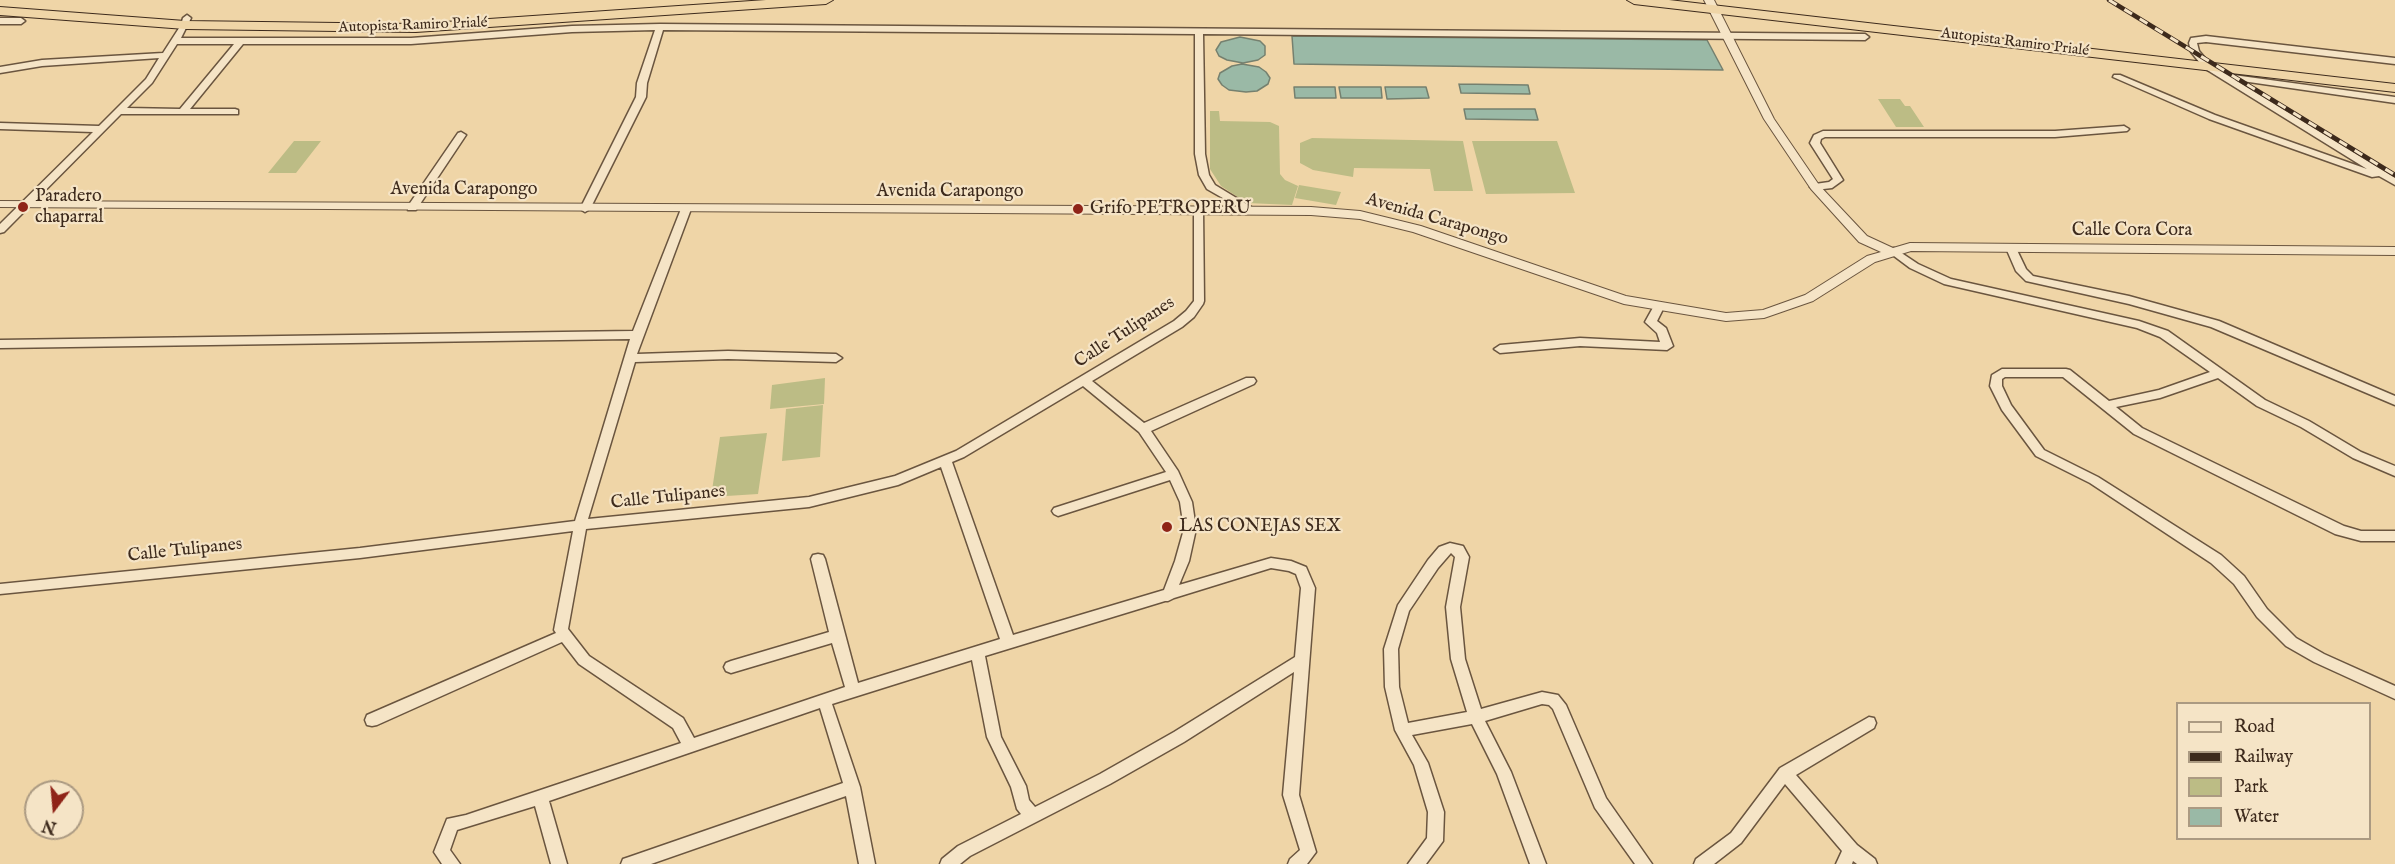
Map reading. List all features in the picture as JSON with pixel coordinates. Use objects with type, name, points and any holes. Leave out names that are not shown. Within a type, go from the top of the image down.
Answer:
[{"type":"highway","name":"Autopista Ramiro Prialé","points":[[0,2],[186,21],[285,21],[360,19],[670,0]]},
{"type":"highway","name":"Autopista Ramiro Prialé","points":[[0,11],[186,21],[416,28],[826,0]]},
{"type":"highway","name":"Autopista Ramiro Prialé","points":[[1634,0],[1711,4],[2395,87]]},
{"type":"highway","name":"Autopista Ramiro Prialé","points":[[1743,0],[2395,74]]},
{"type":"street","points":[[1711,4],[1769,119],[1815,187],[1863,239],[1870,259]]},
{"type":"street","points":[[0,21],[21,21]]},
{"type":"street","points":[[0,230],[149,81],[186,21]]},
{"type":"street","points":[[175,41],[411,41],[572,29],[660,27],[1865,37]]},
{"type":"street","points":[[585,209],[641,97],[642,83],[660,27]]},
{"type":"street","points":[[1199,33],[1200,154],[1204,175],[1211,187],[1249,210]]},
{"type":"street","points":[[2393,181],[2207,66],[2195,52],[2194,40],[2206,39],[2395,61]]},
{"type":"street","points":[[182,112],[240,42]]},
{"type":"street","points":[[0,69],[42,63],[166,55]]},
{"type":"street","points":[[2222,75],[2395,100]]},
{"type":"street","points":[[2117,77],[2212,117],[2393,181]]},
{"type":"street","points":[[119,111],[235,112]]},
{"type":"street","points":[[0,126],[101,129]]},
{"type":"street","points":[[1815,187],[1832,185],[1838,180],[1815,143],[1817,137],[1823,134],[2055,134],[2124,129]]},
{"type":"street","points":[[412,208],[461,135]]},
{"type":"street","name":"Avenida Carapongo","points":[[0,204],[1199,212],[1249,210],[1360,215],[1417,229],[1485,250],[1624,300],[1708,316],[1764,314],[1809,298],[1870,259]]},
{"type":"street","points":[[686,209],[637,335],[579,525],[561,630],[584,660],[678,723],[690,745]]},
{"type":"street","name":"Calle Tulipanes","points":[[0,589],[360,553],[579,525],[809,502],[898,480],[945,460],[1084,381],[1178,324],[1199,301],[1199,212]]},
{"type":"street","points":[[1863,239],[1892,251],[1914,266],[1948,282],[2139,325],[2164,334],[2261,403],[2305,423],[2357,455],[2395,471]]},
{"type":"street","name":"Calle Cora Cora","points":[[1870,259],[1892,251],[1924,246],[2011,249],[2395,251]]},
{"type":"street","points":[[2011,249],[2020,271],[2030,279],[2129,300],[2215,324],[2395,400]]},
{"type":"street","points":[[1500,349],[1580,342],[1667,346],[1662,331],[1651,322],[1659,307]]},
{"type":"street","points":[[0,344],[637,335]]},
{"type":"street","points":[[630,358],[728,355],[836,358]]},
{"type":"street","points":[[2395,536],[2361,536],[2340,530],[2138,431],[2115,415],[2074,377],[2066,373],[2002,372],[1996,378],[1996,386],[2006,407],[2040,453],[2094,480],[2216,559],[2239,580],[2262,614],[2291,642],[2319,658],[2395,693]]},
{"type":"street","points":[[2114,403],[2160,394],[2218,374]]},
{"type":"street","points":[[1084,381],[1143,429],[1174,474],[1186,501],[1190,529],[1182,561],[1168,596]]},
{"type":"street","points":[[1143,429],[1250,381]]},
{"type":"street","points":[[945,460],[1008,642]]},
{"type":"street","points":[[1058,511],[1174,474]]},
{"type":"street","points":[[1416,864],[1435,841],[1436,812],[1421,763],[1401,730],[1391,674],[1393,637],[1403,609],[1421,580],[1444,551],[1450,548],[1458,550],[1462,557],[1453,607],[1455,644],[1476,717],[1504,772],[1538,864]]},
{"type":"street","points":[[818,559],[853,690]]},
{"type":"street","points":[[452,864],[442,852],[452,824],[466,822],[853,690],[1271,563],[1291,566],[1301,571],[1308,588],[1291,795],[1308,852],[1296,864]]},
{"type":"street","points":[[372,720],[565,635]]},
{"type":"street","points":[[731,667],[837,636]]},
{"type":"street","points":[[978,651],[994,737],[1017,786],[1022,804],[1032,814]]},
{"type":"street","points":[[948,864],[964,851],[1032,814],[1105,779],[1179,737],[1302,660]]},
{"type":"street","points":[[1401,730],[1476,717],[1542,698],[1557,702],[1600,803],[1644,864]]},
{"type":"street","points":[[824,700],[852,787],[867,864]]},
{"type":"street","points":[[1702,864],[1736,838],[1785,773],[1869,723]]},
{"type":"street","points":[[1785,773],[1848,857],[1869,864]]},
{"type":"street","points":[[629,864],[671,857],[852,787]]},
{"type":"street","points":[[540,797],[559,864]]},
{"type":"green space","points":[[1878,99],[1900,99],[1905,106],[1910,106],[1924,127],[1896,127]]},
{"type":"green space","points":[[1210,111],[1219,111],[1220,121],[1270,122],[1279,126],[1280,174],[1285,180],[1298,186],[1292,205],[1247,203],[1221,186],[1210,169]]},
{"type":"green space","points":[[1312,138],[1463,141],[1473,191],[1434,191],[1430,169],[1354,168],[1353,177],[1313,170],[1300,163],[1300,143]]},
{"type":"green space","points":[[294,141],[321,141],[296,173],[268,173]]},
{"type":"green space","points":[[1472,141],[1557,141],[1575,193],[1486,194]]},
{"type":"green space","points":[[1299,185],[1341,192],[1336,205],[1295,198]]},
{"type":"green space","points":[[825,378],[824,404],[770,409],[772,385]]},
{"type":"green space","points":[[823,405],[820,457],[782,461],[786,409]]},
{"type":"green space","points":[[767,433],[758,494],[711,497],[720,437]]},
{"type":"water","points":[[1292,36],[1707,40],[1723,70],[1294,64]]},
{"type":"water","points":[[1240,37],[1260,41],[1265,46],[1265,55],[1258,60],[1243,63],[1219,56],[1216,50],[1221,42]]},
{"type":"water","points":[[1242,64],[1259,67],[1266,72],[1270,78],[1268,84],[1257,91],[1246,92],[1229,90],[1222,85],[1218,79],[1220,73],[1232,66]]},
{"type":"water","points":[[1459,84],[1528,85],[1530,94],[1461,93]]},
{"type":"water","points":[[1294,87],[1335,87],[1336,98],[1295,98]]},
{"type":"water","points":[[1339,87],[1381,87],[1382,98],[1341,98]]},
{"type":"water","points":[[1385,87],[1426,87],[1429,98],[1387,99]]},
{"type":"water","points":[[1464,109],[1535,109],[1538,120],[1466,119]]},
{"type":"railway","points":[[2109,0],[2395,175]]},
{"type":"place","name":"Paradero chaparral","points":[[23,207]]},
{"type":"place","name":"Grifo PETROPERU","points":[[1078,209]]},
{"type":"place","name":"LAS CONEJAS SEX","points":[[1167,527]]}]
